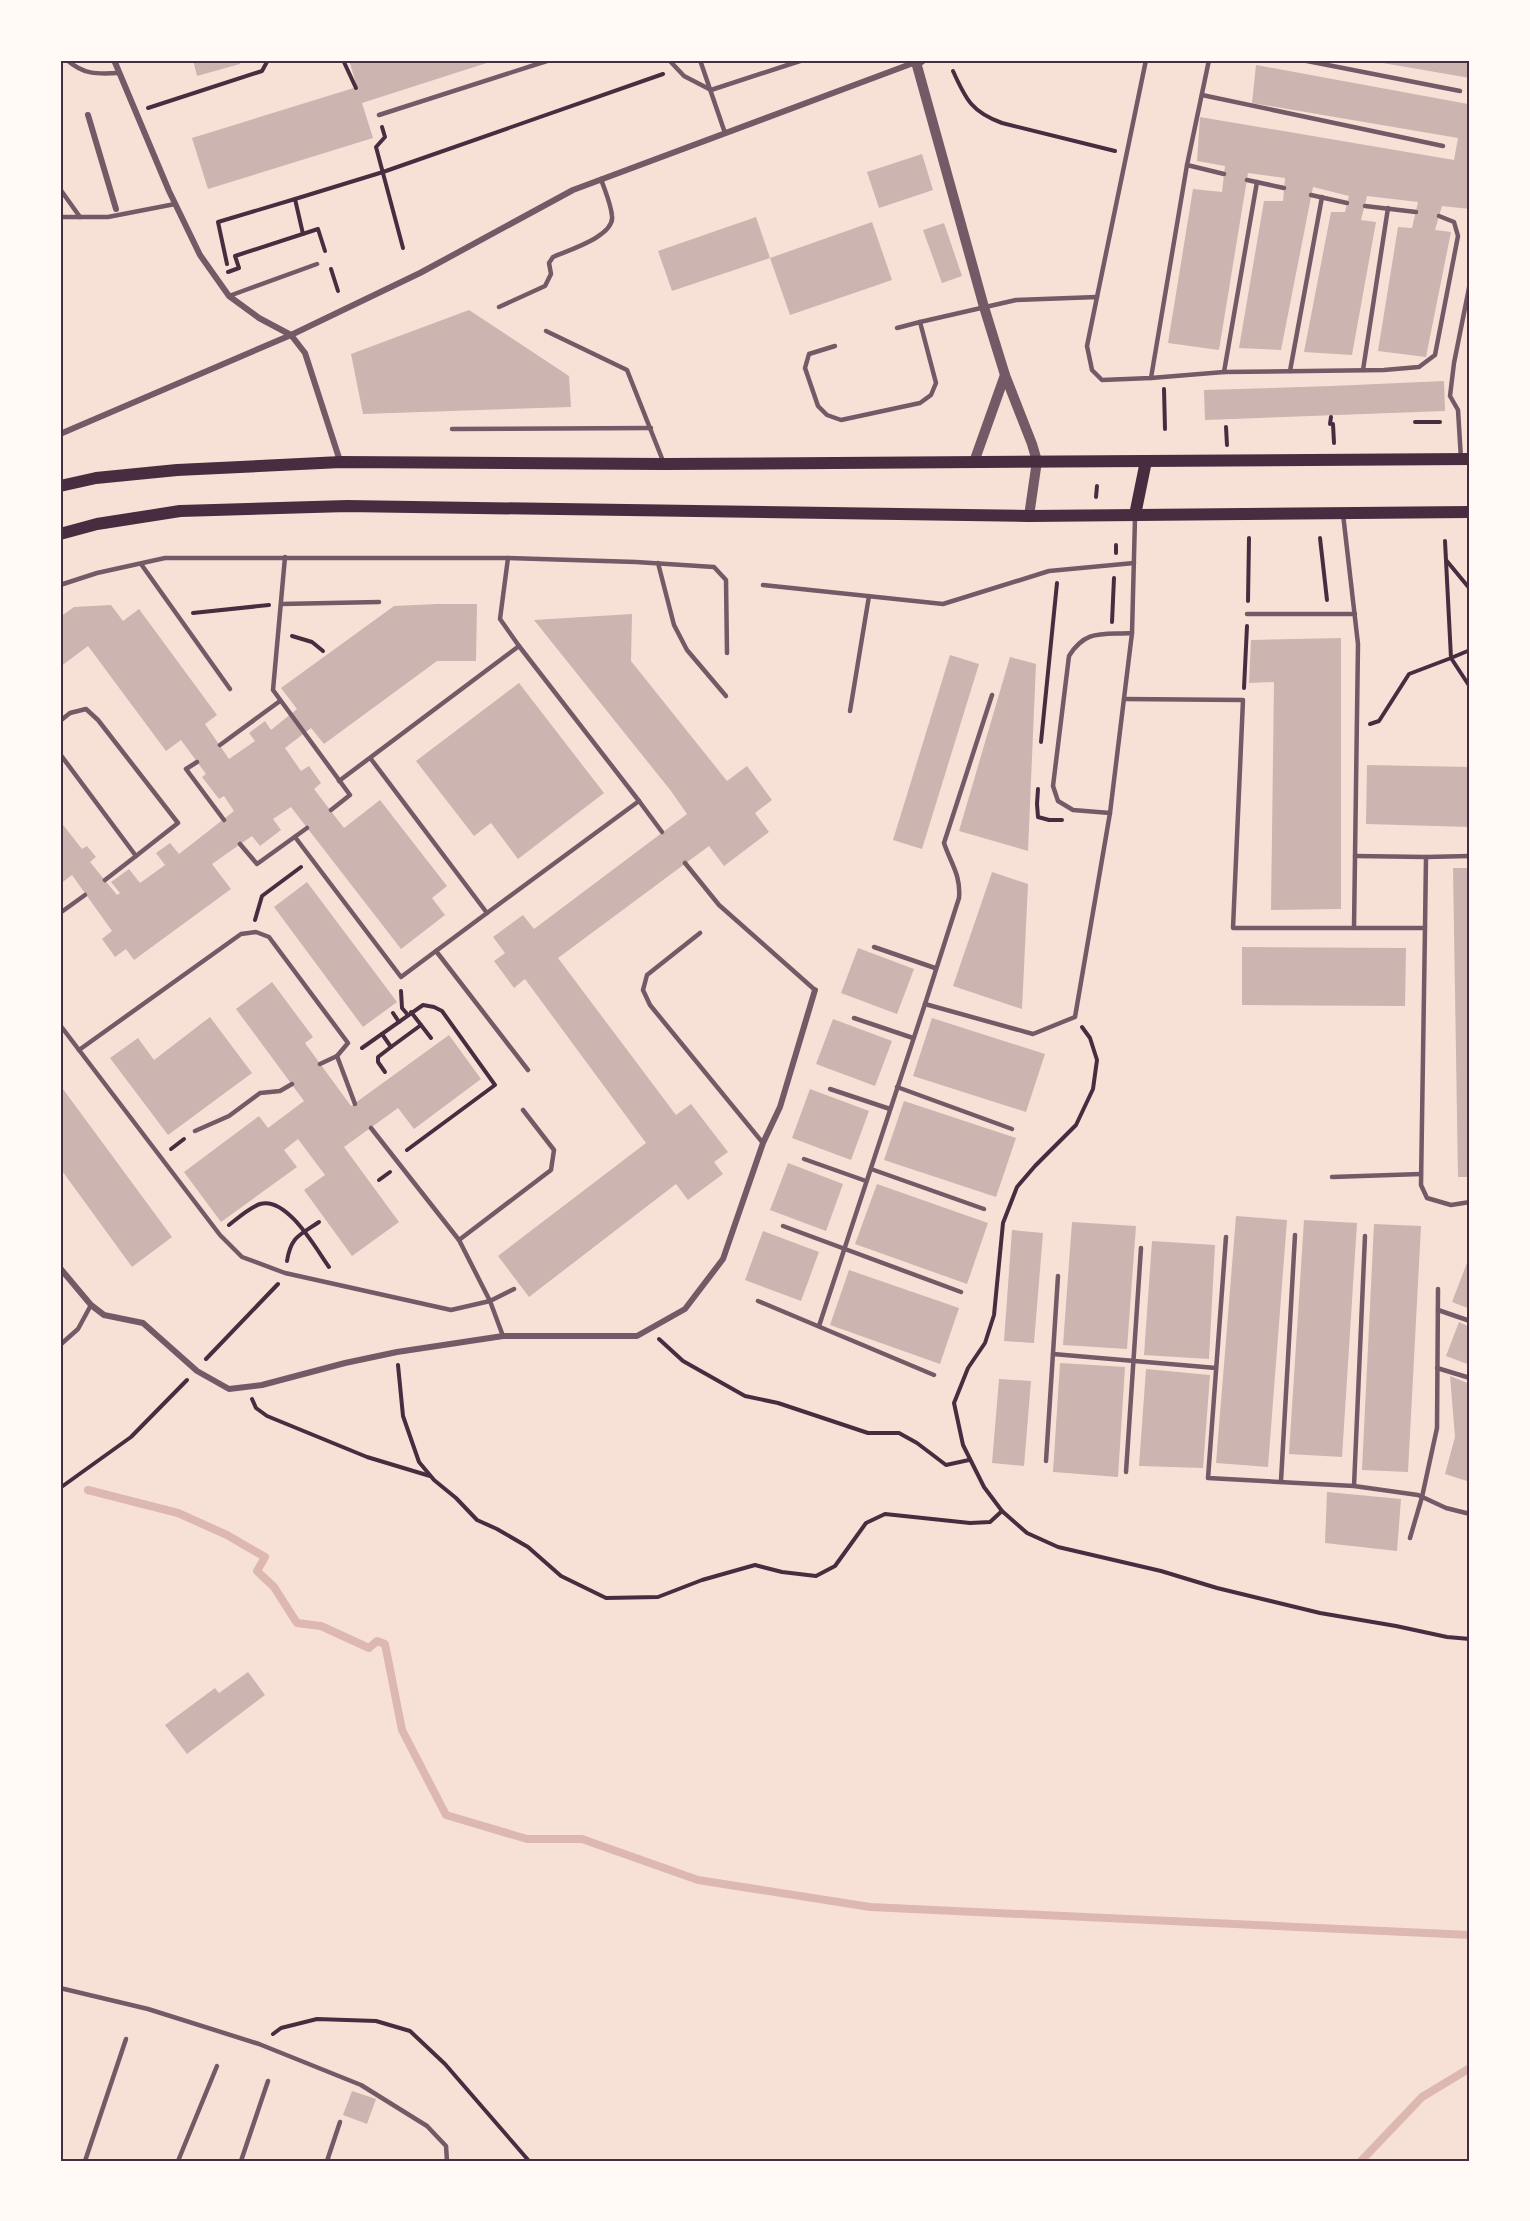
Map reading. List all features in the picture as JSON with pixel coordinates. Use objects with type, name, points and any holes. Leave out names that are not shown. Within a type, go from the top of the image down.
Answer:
[{"type":"main road","points":[[60,486],[96,478],[177,470],[341,462],[664,464],[1465,459]]},
{"type":"main road","points":[[1135,515],[1146,461]]},
{"type":"main road","points":[[60,534],[97,524],[180,511],[347,506],[1029,516],[1470,512]]},
{"type":"street","points":[[114,60],[175,204],[200,255],[229,296],[260,318],[291,335],[305,352],[341,462]]},
{"type":"street","points":[[60,434],[291,335],[420,273],[573,190],[918,61],[984,307],[1005,375],[1037,461],[1029,516]]},
{"type":"street","points":[[88,115],[116,209]]},
{"type":"street","points":[[974,462],[1005,375]]},
{"type":"street","points":[[60,1268],[91,1305],[104,1315],[143,1323],[197,1371],[229,1389],[262,1385],[345,1362],[503,1336],[637,1336],[685,1309],[723,1259],[763,1143],[780,1107],[815,990]]},
{"type":"lane","points":[[67,60],[78,70],[100,74],[119,73]]},
{"type":"lane","points":[[379,116],[550,60]]},
{"type":"lane","points":[[669,60],[684,76],[711,90],[803,60]]},
{"type":"lane","points":[[700,60],[725,133]]},
{"type":"lane","points":[[1146,60],[1087,346],[1092,370],[1102,380],[1224,372],[1419,367],[1435,355],[1458,236],[1454,222],[1439,216]]},
{"type":"lane","points":[[1151,378],[1187,165],[1209,60]]},
{"type":"lane","points":[[1302,60],[1460,91]]},
{"type":"lane","points":[[1202,96],[1443,146]]},
{"type":"lane","points":[[1187,165],[1224,174]]},
{"type":"lane","points":[[499,307],[545,286],[551,274],[549,263],[553,257],[601,235],[611,226],[612,217],[601,179]]},
{"type":"lane","points":[[1247,180],[1284,188]]},
{"type":"lane","points":[[1224,372],[1257,183]]},
{"type":"lane","points":[[60,189],[80,217]]},
{"type":"lane","points":[[1311,195],[1347,203]]},
{"type":"lane","points":[[1290,371],[1322,197]]},
{"type":"lane","points":[[60,217],[108,217],[175,204]]},
{"type":"lane","points":[[1365,206],[1416,212]]},
{"type":"lane","points":[[1363,370],[1388,208]]},
{"type":"lane","points":[[229,296],[317,264]]},
{"type":"lane","points":[[1465,459],[1458,410],[1450,396],[1454,363],[1470,283]]},
{"type":"lane","points":[[897,328],[1016,300],[1097,297]]},
{"type":"lane","points":[[835,346],[809,354],[804,368],[818,406],[827,415],[841,420],[920,403],[931,395],[936,383],[920,322]]},
{"type":"lane","points":[[546,331],[627,370],[664,464]]},
{"type":"lane","points":[[452,429],[651,428]]},
{"type":"lane","points":[[1343,514],[1358,644],[1354,928]]},
{"type":"lane","points":[[925,1004],[1033,1034],[1075,1017],[1110,813],[1132,633],[1135,515]]},
{"type":"lane","points":[[285,557],[273,690],[350,795],[331,810]]},
{"type":"lane","points":[[60,585],[97,573],[165,558],[508,558],[714,567],[726,580],[727,653]]},
{"type":"lane","points":[[508,558],[500,619],[662,832]]},
{"type":"lane","points":[[658,563],[674,625],[687,650],[726,696]]},
{"type":"lane","points":[[763,585],[943,604],[1048,571],[1134,563]]},
{"type":"lane","points":[[141,564],[230,689]]},
{"type":"lane","points":[[850,711],[869,596]]},
{"type":"lane","points":[[281,604],[380,602]]},
{"type":"lane","points":[[1247,614],[1355,614]]},
{"type":"lane","points":[[1110,813],[1073,810],[1058,801],[1053,786],[1069,656],[1077,642],[1090,635],[1132,633]]},
{"type":"lane","points":[[339,781],[519,646]]},
{"type":"lane","points":[[819,1326],[959,898],[960,884],[957,870],[944,843],[992,695]]},
{"type":"lane","points":[[1124,699],[1243,700],[1233,928],[1425,928]]},
{"type":"lane","points":[[220,745],[280,701]]},
{"type":"lane","points":[[60,721],[70,713],[86,710],[98,720],[178,823],[105,880]]},
{"type":"lane","points":[[61,757],[136,856]]},
{"type":"lane","points":[[371,759],[487,913]]},
{"type":"lane","points":[[197,762],[186,769],[224,820]]},
{"type":"lane","points":[[295,837],[401,977],[639,801]]},
{"type":"lane","points":[[240,844],[256,864],[307,828]]},
{"type":"lane","points":[[1355,856],[1470,856]]},
{"type":"lane","points":[[1426,857],[1420,1185],[1427,1198],[1451,1205],[1470,1202]]},
{"type":"lane","points":[[685,863],[719,905],[815,990]]},
{"type":"lane","points":[[60,913],[85,895]]},
{"type":"lane","points":[[79,1050],[240,934],[252,932],[269,937],[348,1043],[337,1056],[320,1064]]},
{"type":"lane","points":[[700,933],[647,975],[643,990],[650,1005],[763,1143]]},
{"type":"lane","points":[[874,947],[935,968]]},
{"type":"lane","points":[[436,951],[528,1070]]},
{"type":"lane","points":[[854,1018],[913,1038]]},
{"type":"lane","points":[[60,1025],[218,1232],[242,1257],[285,1274],[451,1310],[490,1301],[514,1289]]},
{"type":"lane","points":[[337,1056],[355,1104]]},
{"type":"lane","points":[[195,1131],[229,1116],[260,1093],[280,1091],[292,1084]]},
{"type":"lane","points":[[897,1087],[1012,1129]]},
{"type":"lane","points":[[830,1089],[890,1109]]},
{"type":"lane","points":[[459,1240],[551,1170],[554,1150],[523,1110]]},
{"type":"lane","points":[[370,1128],[459,1240],[490,1301],[503,1336]]},
{"type":"lane","points":[[804,1160],[866,1181]]},
{"type":"lane","points":[[871,1169],[984,1209]]},
{"type":"lane","points":[[1332,1177],[1421,1174]]},
{"type":"lane","points":[[783,1226],[961,1292]]},
{"type":"lane","points":[[1281,1481],[1295,1235]]},
{"type":"lane","points":[[1354,1486],[1365,1236]]},
{"type":"lane","points":[[1226,1237],[1208,1479],[1354,1486],[1418,1495],[1446,1508],[1470,1514]]},
{"type":"lane","points":[[1126,1472],[1141,1248]]},
{"type":"lane","points":[[1046,1461],[1058,1276]]},
{"type":"lane","points":[[1410,1538],[1422,1497],[1437,1428],[1438,1289]]},
{"type":"lane","points":[[758,1301],[934,1375]]},
{"type":"lane","points":[[60,1345],[78,1329],[91,1305]]},
{"type":"lane","points":[[1438,1310],[1470,1321]]},
{"type":"lane","points":[[1053,1354],[1216,1368]]},
{"type":"lane","points":[[1437,1368],[1470,1378]]},
{"type":"lane","points":[[60,1988],[148,2009],[259,2044],[361,2085],[427,2126],[446,2146],[447,2161]]},
{"type":"lane","points":[[84,2161],[126,2039]]},
{"type":"lane","points":[[178,2161],[217,2066]]},
{"type":"lane","points":[[241,2161],[268,2081]]},
{"type":"lane","points":[[327,2161],[340,2122]]},
{"type":"path","points":[[136,112],[262,71],[268,60]]},
{"type":"path","points":[[343,60],[356,88]]},
{"type":"path","points":[[338,291],[318,229],[235,256],[239,268],[228,272],[218,222],[383,172],[677,69]]},
{"type":"path","points":[[953,71],[971,107],[985,117],[1126,154]]},
{"type":"path","points":[[376,147],[403,248]]},
{"type":"path","points":[[295,199],[303,234]]},
{"type":"path","points":[[1163,376],[1165,429]]},
{"type":"path","points":[[1331,417],[1335,449]]},
{"type":"path","points":[[1415,422],[1440,422]]},
{"type":"path","points":[[1226,427],[1227,448]]},
{"type":"path","points":[[1095,503],[1097,486]]},
{"type":"path","points":[[1244,677],[1249,538]]},
{"type":"path","points":[[1320,538],[1329,614]]},
{"type":"path","points":[[1445,541],[1451,658],[1470,687]]},
{"type":"path","points":[[1111,634],[1116,544]]},
{"type":"path","points":[[1446,559],[1470,589]]},
{"type":"path","points":[[178,616],[281,604]]},
{"type":"path","points":[[277,636],[296,636],[312,642],[323,651]]},
{"type":"path","points":[[1371,724],[1379,721],[1409,674],[1470,650]]},
{"type":"path","points":[[252,932],[262,896],[312,859]]},
{"type":"path","points":[[361,1049],[423,1005],[434,1007],[442,1011],[495,1085],[395,1160]]},
{"type":"path","points":[[402,1008],[421,1025],[431,1038]]},
{"type":"path","points":[[393,1013],[399,1022]]},
{"type":"path","points":[[385,1072],[378,1062],[378,1056],[421,1025]]},
{"type":"path","points":[[382,1034],[391,1047]]},
{"type":"path","points":[[218,1232],[261,1204],[281,1207],[291,1216],[343,1285]]},
{"type":"path","points":[[285,1274],[289,1246],[319,1222]]},
{"type":"path","points":[[60,1488],[131,1437],[197,1371],[279,1283]]},
{"type":"path","points":[[649,1329],[683,1361],[745,1396],[778,1403],[868,1433],[899,1433],[917,1443],[946,1465],[969,1460]]},
{"type":"path","points":[[397,1352],[403,1416],[419,1462],[430,1476],[477,1520],[528,1547],[561,1576],[606,1598],[658,1597],[702,1580],[755,1565],[816,1576],[835,1566],[866,1523],[885,1514],[970,1523],[990,1522],[1002,1512]]},
{"type":"path","points":[[248,1387],[256,1408],[267,1416],[367,1457],[430,1476]]},
{"type":"path","points":[[259,2044],[281,2028],[317,2019],[376,2021],[410,2031],[445,2064],[529,2161]]},
{"type":"building","points":[[193,60],[238,60],[240,64],[197,76]]},
{"type":"building","points":[[349,60],[496,60],[362,103],[373,138],[208,189],[192,138],[357,87]]},
{"type":"building","points":[[1470,60],[1470,78],[1371,61]]},
{"type":"building","points":[[1256,65],[1468,104],[1468,99],[1470,99],[1470,209],[1442,206],[1439,216],[1435,230],[1451,232],[1426,357],[1378,351],[1398,227],[1412,228],[1418,202],[1367,196],[1361,220],[1376,222],[1352,355],[1304,352],[1331,212],[1345,212],[1349,196],[1313,187],[1281,350],[1239,348],[1264,201],[1283,201],[1285,178],[1248,173],[1219,350],[1168,343],[1193,189],[1222,192],[1225,166],[1197,161],[1200,117],[1454,160],[1458,138],[1252,103]]},
{"type":"building","points":[[922,154],[933,190],[879,208],[867,172]]},
{"type":"building","points":[[756,217],[770,258],[672,291],[658,251]]},
{"type":"building","points":[[872,222],[892,280],[790,315],[770,258]]},
{"type":"building","points":[[944,223],[962,276],[942,283],[923,230]]},
{"type":"building","points":[[469,310],[569,376],[571,407],[363,414],[351,354]]},
{"type":"building","points":[[1444,381],[1445,411],[1205,420],[1204,390]]},
{"type":"building","points":[[477,604],[476,661],[437,661],[324,744],[311,728],[285,748],[301,771],[309,766],[321,783],[314,789],[344,828],[380,800],[447,886],[432,898],[445,915],[401,949],[291,807],[273,819],[281,830],[260,846],[252,836],[212,864],[231,889],[134,960],[126,949],[115,957],[102,939],[112,931],[72,875],[60,884],[60,821],[82,849],[87,846],[96,857],[90,862],[117,895],[120,893],[111,882],[129,869],[140,883],[165,865],[156,853],[170,843],[179,854],[234,811],[224,796],[219,799],[202,777],[206,774],[181,740],[166,751],[88,646],[60,667],[60,617],[74,607],[111,605],[123,621],[139,609],[217,715],[205,724],[229,759],[255,741],[249,733],[265,721],[271,730],[297,709],[281,688],[394,606]]},
{"type":"building","points":[[632,614],[631,661],[727,781],[747,766],[772,800],[755,813],[769,832],[724,866],[709,846],[558,958],[676,1115],[691,1104],[728,1152],[714,1162],[723,1174],[688,1200],[676,1184],[529,1297],[498,1256],[646,1143],[525,979],[514,988],[494,961],[505,953],[493,937],[523,915],[534,929],[687,814],[534,620]]},
{"type":"building","points":[[1341,638],[1341,909],[1271,910],[1274,682],[1249,683],[1251,640]]},
{"type":"building","points":[[950,655],[979,664],[922,849],[893,840]]},
{"type":"building","points":[[1010,657],[1036,664],[1028,851],[959,831]]},
{"type":"building","points":[[519,683],[604,793],[518,859],[491,823],[474,836],[416,761]]},
{"type":"building","points":[[1367,765],[1470,767],[1470,827],[1366,824]]},
{"type":"building","points":[[1453,868],[1470,868],[1470,1177],[1458,1177]]},
{"type":"building","points":[[992,872],[1028,884],[1022,1009],[953,986]]},
{"type":"building","points":[[307,882],[397,1002],[363,1027],[274,907]]},
{"type":"building","points":[[1242,947],[1406,948],[1405,1006],[1242,1005]]},
{"type":"building","points":[[858,948],[914,969],[897,1014],[841,993]]},
{"type":"building","points":[[272,982],[313,1037],[305,1043],[351,1106],[449,1035],[481,1079],[414,1129],[398,1108],[344,1147],[399,1222],[352,1256],[304,1190],[325,1175],[298,1139],[284,1150],[297,1167],[221,1222],[184,1172],[259,1116],[268,1128],[304,1101],[236,1009]]},
{"type":"building","points":[[210,1017],[252,1073],[168,1135],[110,1058],[138,1038],[154,1060]]},
{"type":"building","points":[[932,1018],[1045,1054],[1026,1112],[913,1076]]},
{"type":"building","points":[[833,1019],[892,1041],[875,1086],[816,1064]]},
{"type":"building","points":[[60,1085],[172,1237],[132,1267],[60,1168]]},
{"type":"building","points":[[810,1089],[869,1111],[851,1160],[792,1138]]},
{"type":"building","points":[[904,1101],[1016,1138],[996,1197],[884,1160]]},
{"type":"building","points":[[788,1163],[843,1184],[826,1231],[770,1210]]},
{"type":"building","points":[[877,1184],[988,1223],[967,1284],[855,1244]]},
{"type":"building","points":[[1236,1216],[1287,1220],[1268,1467],[1216,1463]]},
{"type":"building","points":[[1304,1220],[1357,1223],[1342,1457],[1289,1454]]},
{"type":"building","points":[[1072,1222],[1136,1226],[1127,1349],[1063,1345]]},
{"type":"building","points":[[1374,1224],[1421,1226],[1408,1472],[1362,1470]]},
{"type":"building","points":[[1012,1230],[1043,1233],[1034,1343],[1004,1341]]},
{"type":"building","points":[[763,1231],[819,1252],[801,1301],[745,1280]]},
{"type":"building","points":[[1152,1241],[1215,1245],[1209,1359],[1144,1355]]},
{"type":"building","points":[[1470,1255],[1470,1309],[1452,1302]]},
{"type":"building","points":[[849,1270],[959,1308],[940,1364],[830,1325]]},
{"type":"building","points":[[1459,1322],[1470,1327],[1470,1365],[1446,1356]]},
{"type":"building","points":[[1060,1363],[1125,1367],[1118,1477],[1053,1472]]},
{"type":"building","points":[[1146,1369],[1210,1375],[1203,1468],[1139,1466]]},
{"type":"building","points":[[1450,1376],[1470,1384],[1470,1482],[1445,1474],[1455,1437]]},
{"type":"building","points":[[999,1379],[1031,1381],[1024,1466],[992,1463]]},
{"type":"building","points":[[1327,1492],[1401,1499],[1397,1551],[1325,1543]]},
{"type":"building","points":[[248,1672],[265,1695],[187,1754],[165,1725],[215,1688],[219,1693]]},
{"type":"building","points":[[352,2091],[376,2099],[367,2124],[343,2115]]},
{"type":"waterway","points":[[88,1490],[178,1513],[227,1535],[265,1557],[257,1571],[274,1587],[297,1623],[321,1626],[369,1648],[377,1641],[385,1644],[402,1730],[446,1815],[527,1839],[582,1839],[698,1880],[870,1907],[1470,1935]]},
{"type":"waterway","points":[[1361,2161],[1422,2097],[1470,2068]]}]
